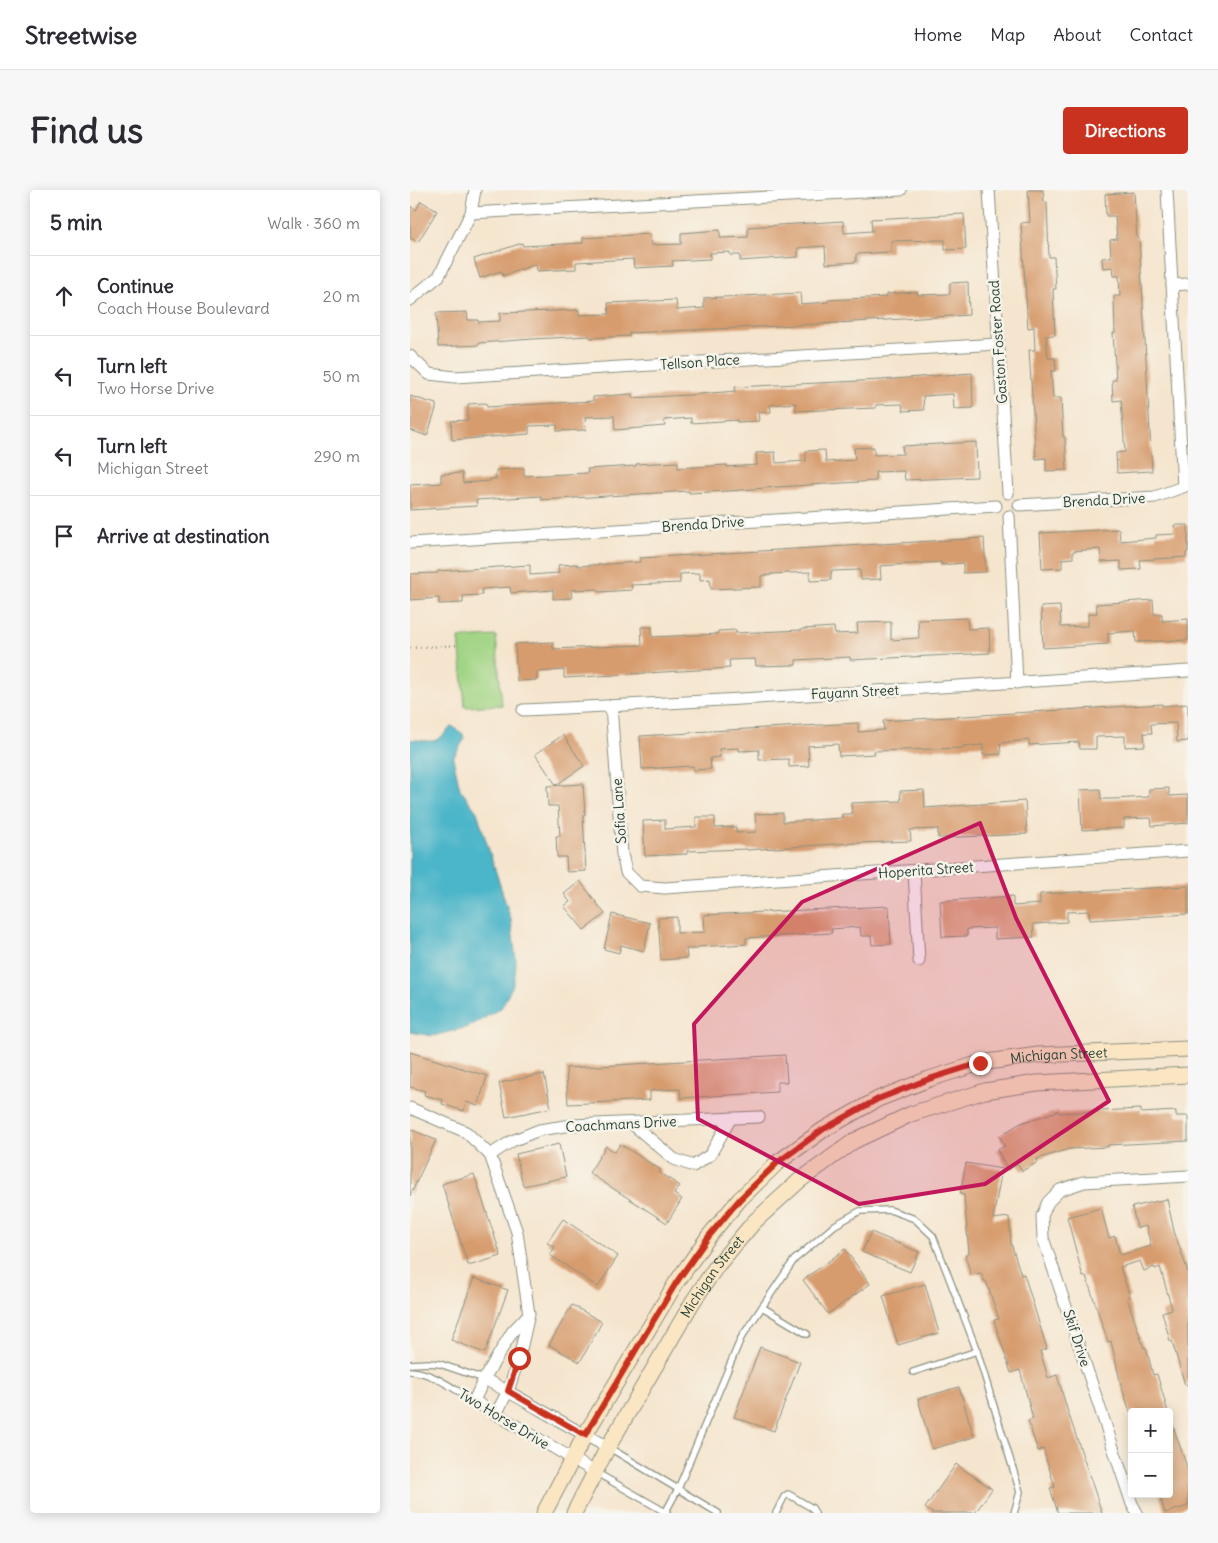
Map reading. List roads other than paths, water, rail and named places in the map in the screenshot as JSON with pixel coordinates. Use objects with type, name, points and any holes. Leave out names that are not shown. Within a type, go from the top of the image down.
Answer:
[{"type":"street","points":[[410,300],[439,276],[470,213],[475,190]]},
{"type":"street","points":[[470,213],[901,190]]},
{"type":"street","name":"Gaston Foster Road","points":[[989,190],[997,344],[1008,493]]},
{"type":"street","points":[[1167,190],[1186,486]]},
{"type":"street","points":[[1172,285],[1188,284]]},
{"type":"street","name":"Tellson Place","points":[[410,356],[429,374],[455,377],[997,344]]},
{"type":"street","name":"Brenda Drive","points":[[1019,505],[1155,497],[1186,486]]},
{"type":"street","points":[[1008,493],[1015,496],[1019,505],[1016,512],[1009,516],[999,512],[996,506],[998,498],[1008,493]]},
{"type":"street","name":"Brenda Drive","points":[[410,542],[996,506]]},
{"type":"street","points":[[1009,516],[1017,683]]},
{"type":"street","name":"Fayann Street","points":[[523,710],[1017,683],[1188,671]]},
{"type":"street","name":"Sofia Lane","points":[[611,706],[622,854],[626,872],[640,886],[665,888]]},
{"type":"street","name":"Hoperita Street","points":[[665,888],[1188,851]]},
{"type":"street","points":[[914,871],[919,961]]},
{"type":"street","name":"Michigan Street","points":[[544,1513],[585,1435],[676,1283],[709,1236],[740,1199],[777,1163],[822,1130],[878,1099],[929,1079],[980,1063],[1038,1055],[1188,1049]]},
{"type":"street","name":"Michigan Street","points":[[574,1513],[608,1447],[692,1303],[716,1266],[754,1222],[793,1187],[854,1141],[911,1114],[985,1090],[1037,1083],[1188,1075]]},
{"type":"street","points":[[410,1108],[466,1132],[490,1155],[517,1232],[529,1314],[519,1358],[508,1391],[496,1414]]},
{"type":"street","name":"Coachmans Drive","points":[[490,1155],[512,1141],[540,1130],[572,1125],[758,1117]]},
{"type":"street","points":[[631,1123],[674,1159],[693,1166],[710,1155],[731,1118]]},
{"type":"street","name":"Skif Drive","points":[[1137,1513],[1132,1504],[1043,1238],[1042,1216],[1048,1202],[1060,1190],[1084,1182],[1188,1176]]},
{"type":"street","points":[[474,1401],[484,1379],[512,1332],[529,1314]]},
{"type":"street","name":"Two Horse Drive","points":[[484,1379],[608,1447]]},
{"type":"street","name":"Two Horse Drive","points":[[474,1401],[595,1472]]},
{"type":"lane","points":[[595,1472],[666,1513],[678,1489],[741,1338],[794,1260],[835,1225],[860,1211],[890,1210],[915,1219],[933,1236],[977,1351],[1020,1492],[1014,1513]]},
{"type":"lane","points":[[762,1308],[807,1334]]},
{"type":"lane","points":[[913,1372],[977,1351]]},
{"type":"lane","name":"Two Horse Drive","points":[[410,1364],[440,1364],[484,1379]]},
{"type":"lane","name":"Two Horse Drive","points":[[410,1372],[435,1378],[474,1401]]},
{"type":"lane","points":[[608,1447],[718,1513]]},
{"type":"lane","points":[[776,1513],[784,1497],[788,1494],[812,1508],[815,1513]]},
{"type":"water","points":[[452,726],[463,734],[464,740],[453,758],[460,789],[477,812],[511,920],[516,961],[512,987],[501,1008],[468,1027],[433,1036],[410,1032],[410,740],[435,740]]}]
